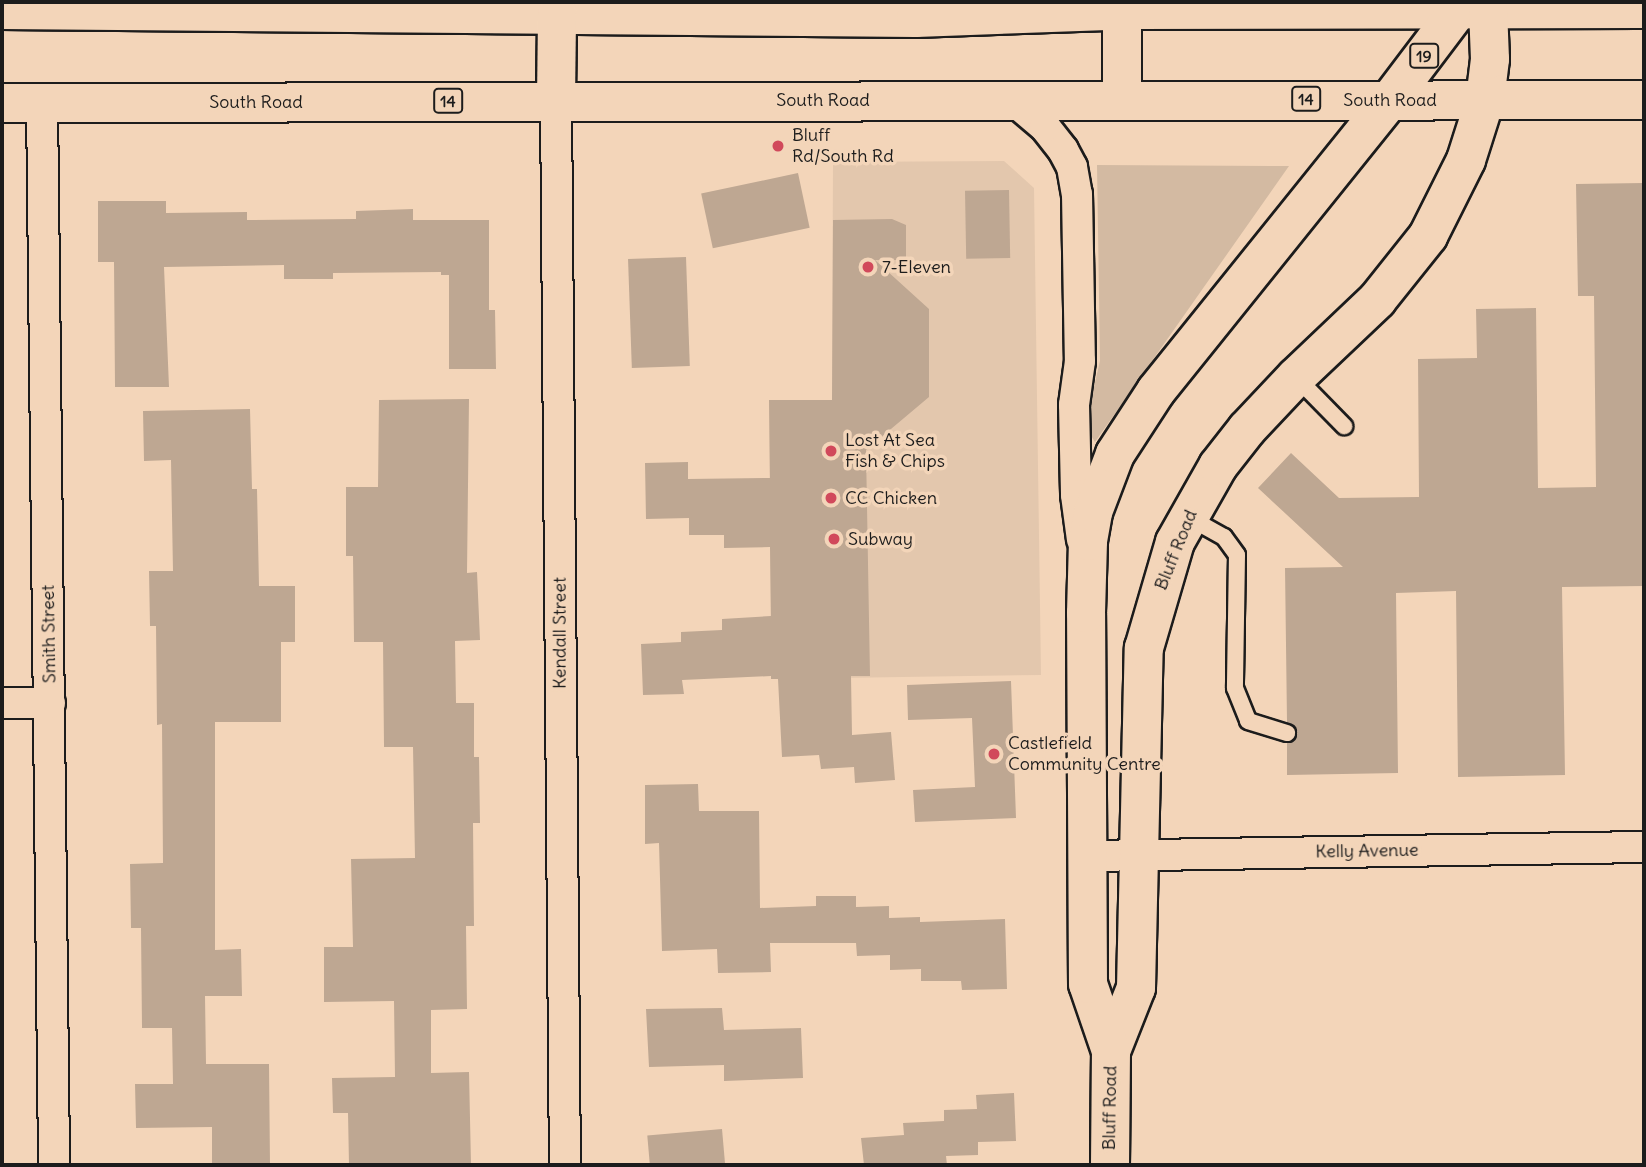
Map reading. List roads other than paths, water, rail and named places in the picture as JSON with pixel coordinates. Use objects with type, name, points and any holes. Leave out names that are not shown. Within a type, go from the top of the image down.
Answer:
[{"type":"main road","points":[[2,10],[305,7],[557,14],[1474,6],[1644,9]]},
{"type":"main road","name":"19","points":[[1390,100],[1474,6]]},
{"type":"main road","name":"19","points":[[1474,6],[1490,59],[1485,100]]},
{"type":"main road","points":[[1122,11],[1122,100]]},
{"type":"main road","points":[[556,100],[557,14]]},
{"type":"main road","name":"South Road","points":[[2,103],[1012,99],[1644,100]]},
{"type":"main road","name":"Bluff Road","points":[[1110,1165],[1111,1051],[1088,985],[1087,575],[1093,512],[1108,468],[1127,434],[1176,364],[1233,299],[1390,100]]},
{"type":"main road","name":"Bluff Road","points":[[1111,1051],[1136,988],[1144,648],[1166,570],[1188,517],[1219,466],[1247,429],[1296,377],[1377,300],[1428,236],[1466,160],[1485,100]]},
{"type":"street","name":"Bluff Road","points":[[1012,99],[1058,143],[1072,167],[1075,182],[1080,343],[1074,405],[1075,478],[1087,575]]},
{"type":"street","name":"Kendall Street","points":[[556,100],[565,1165]]},
{"type":"street","name":"Smith Street","points":[[42,102],[54,1165]]},
{"type":"street","points":[[2,703],[50,703]]},
{"type":"street","name":"Kelly Avenue","points":[[1089,856],[1644,846]]},
{"type":"lane","points":[[1296,377],[1344,426]]},
{"type":"lane","points":[[1188,517],[1224,537],[1237,555],[1235,688],[1248,721],[1287,733]]},
{"type":"place","name":"Bluff Rd/South Rd","points":[[778,146]]},
{"type":"place","name":"7-Eleven","points":[[868,267]]},
{"type":"place","name":"Lost At Sea Fish & Chips","points":[[831,451]]},
{"type":"place","name":"CC Chicken","points":[[831,498]]},
{"type":"place","name":"Subway","points":[[834,539]]},
{"type":"place","name":"Castlefield Community Centre","points":[[994,754]]}]
